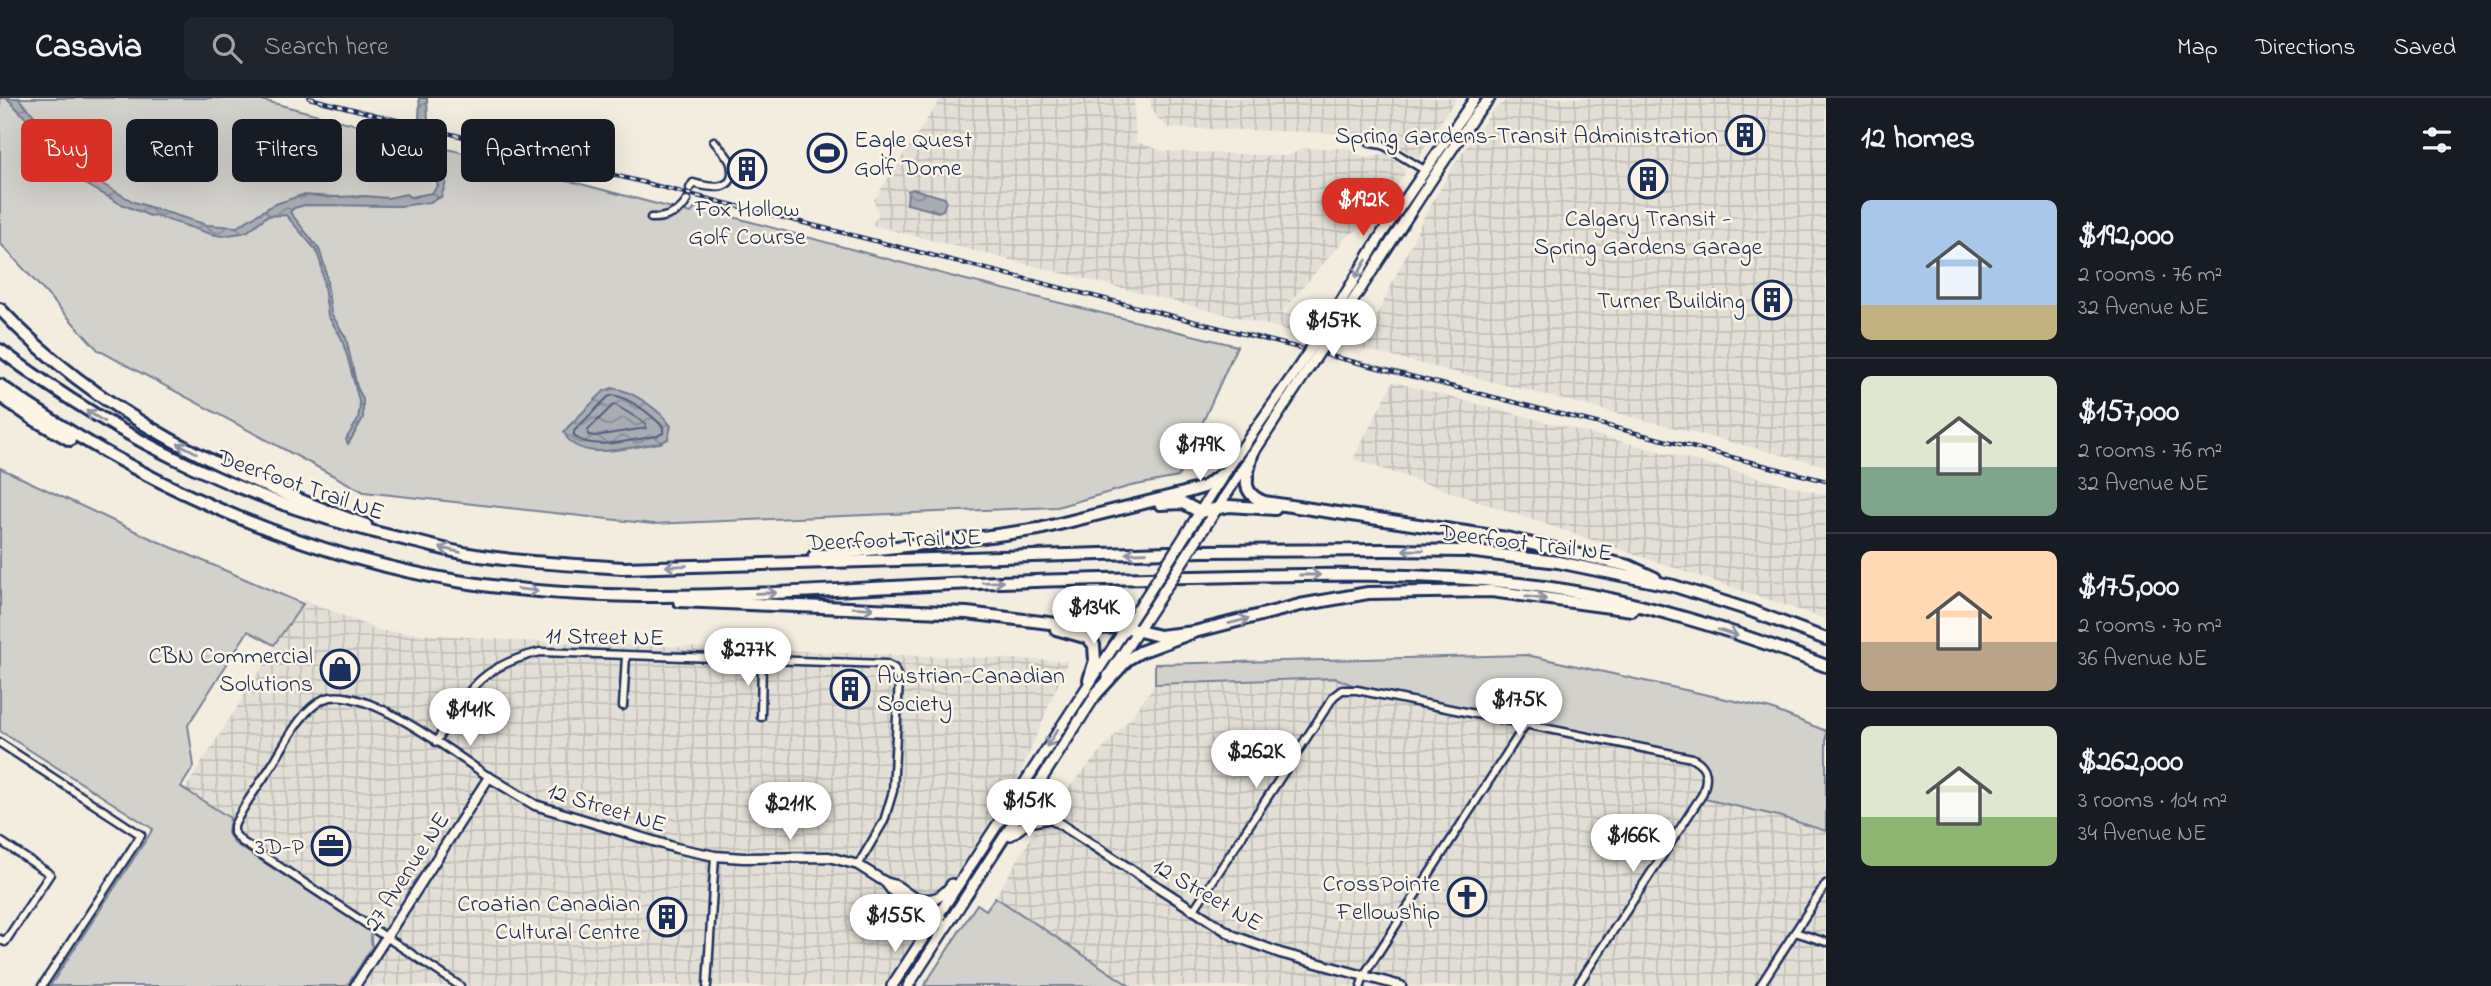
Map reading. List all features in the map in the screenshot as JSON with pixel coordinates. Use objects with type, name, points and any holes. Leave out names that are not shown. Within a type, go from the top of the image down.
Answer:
[{"type":"highway","points":[[0,309],[92,390],[156,431],[239,475],[307,504],[408,540]]},
{"type":"highway","name":"Deerfoot Trail NE","points":[[0,351],[67,399],[204,474],[279,504],[352,528],[468,554],[623,568],[1203,551],[1467,551],[1558,562],[1674,586],[1826,639]]},
{"type":"highway","name":"Deerfoot Trail NE","points":[[0,385],[80,438],[190,497],[297,538],[382,564],[453,580],[575,594],[716,595],[978,583],[1366,575],[1470,579],[1546,587],[1612,600],[1663,613],[1826,666]]},
{"type":"highway","points":[[0,396],[33,419],[110,462],[212,514],[286,542],[352,562],[382,564]]},
{"type":"highway","points":[[1252,456],[1246,483],[1251,495],[1264,502],[1506,538],[1629,566],[1674,586]]},
{"type":"highway","points":[[797,562],[818,555],[1039,529],[1204,487],[1226,471]]},
{"type":"highway","points":[[1139,505],[1183,503],[1200,512],[1229,506],[1375,517]]},
{"type":"highway","points":[[1095,695],[1128,659],[1140,652],[1194,632],[1300,605],[1368,593],[1491,591],[1663,613]]},
{"type":"highway","points":[[575,594],[704,603],[967,613],[1091,628],[1124,627],[1159,636],[1194,632]]},
{"type":"highway","points":[[995,617],[1066,631],[1087,638],[1094,645],[1095,652],[1089,680]]},
{"type":"main road","points":[[1333,324],[1424,170],[1475,98]]},
{"type":"main road","points":[[908,986],[1095,695],[1220,507],[1333,324],[1475,115],[1490,98]]},
{"type":"main road","points":[[892,986],[1226,471],[1299,376]]},
{"type":"main road","points":[[1002,843],[1028,822],[1052,819],[1041,782]]},
{"type":"main road","points":[[923,939],[920,919],[912,900],[929,901],[941,896],[972,862]]},
{"type":"street","points":[[690,188],[693,183],[715,188],[727,184],[732,178],[731,162],[715,141]]},
{"type":"street","points":[[1370,143],[1384,145],[1434,176]]},
{"type":"street","points":[[651,218],[661,219],[685,205],[687,200]]},
{"type":"street","name":"11 Street NE","points":[[436,742],[473,686],[489,671],[540,652],[886,663],[894,668],[899,680],[893,791],[884,821],[858,865]]},
{"type":"street","points":[[623,706],[626,656]]},
{"type":"street","points":[[761,717],[762,660]]},
{"type":"street","points":[[1193,911],[1334,696],[1342,690],[1357,690],[1701,762],[1706,772],[1702,795],[1577,986]]},
{"type":"street","name":"12 Street NE","points":[[387,937],[241,841],[234,833],[237,820],[294,729],[322,700],[341,695],[390,712],[535,805],[556,813],[676,848],[715,856],[829,857],[858,865],[885,882],[896,885],[912,900],[948,925]]},
{"type":"street","points":[[1361,986],[1364,975],[1525,725]]},
{"type":"street","points":[[0,743],[141,835],[42,986]]},
{"type":"street","name":"27 Avenue NE","points":[[355,986],[489,777]]},
{"type":"street","name":"12 Street NE","points":[[1015,796],[1234,936],[1259,946],[1401,986]]},
{"type":"street","points":[[0,841],[50,874],[5,942],[0,939]]},
{"type":"street","points":[[707,986],[715,856]]},
{"type":"street","points":[[1760,986],[1826,884]]},
{"type":"street","points":[[1795,932],[1826,942]]},
{"type":"street","points":[[387,937],[460,986]]},
{"type":"shaded area","points":[[0,98],[254,98],[334,119],[232,119],[232,182],[342,182],[342,121],[356,125],[356,182],[447,182],[447,149],[461,152],[461,182],[573,182],[691,213],[696,207],[958,278],[1237,346],[1178,477],[1131,486],[1057,507],[653,524],[364,492],[98,350],[0,243]]},
{"type":"shaded area","points":[[941,98],[1134,98],[1136,142],[1164,151],[1288,156],[1303,148],[1348,148],[1365,158],[1388,154],[1404,168],[1405,173],[1379,216],[1346,237],[1281,313],[1368,334],[1425,215],[1454,165],[1493,110],[1510,98],[1826,98],[1826,466],[871,225],[879,215],[874,200]]},
{"type":"shaded area","points":[[1150,98],[1456,98],[1418,158],[1379,134],[1169,128],[1152,111]]},
{"type":"shaded area","points":[[1393,382],[1826,495],[1826,619],[1353,459]]},
{"type":"shaded area","points":[[0,468],[150,538],[303,604],[274,645],[248,631],[188,725],[194,766],[181,787],[230,818],[228,833],[234,843],[370,931],[372,947],[347,986],[50,986],[153,829],[0,731]]},
{"type":"shaded area","points":[[305,600],[381,631],[525,641],[1068,661],[1019,776],[884,986],[347,986],[375,941],[173,808]]},
{"type":"shaded area","points":[[1527,655],[1771,709],[1826,731],[1826,831],[1778,816],[1705,799],[1710,785],[1710,774],[1693,756],[1352,685],[1336,678],[1155,684],[1155,664]]},
{"type":"shaded area","points":[[1336,678],[1353,685],[1693,756],[1704,763],[1709,773],[1710,787],[1706,799],[1778,816],[1826,831],[1826,986],[1130,986],[995,897],[1055,803],[1132,716],[1155,684]]},
{"type":"shaded area","points":[[995,897],[1130,986],[924,986],[977,904],[986,910]]},
{"type":"water","points":[[7,98],[18,98],[37,119],[26,119]]},
{"type":"water","points":[[419,98],[427,98],[428,119],[420,119]]},
{"type":"water","points":[[99,182],[134,202],[207,225],[237,227],[273,205],[302,195],[388,198],[406,194],[410,197],[432,193],[438,186],[437,182],[446,182],[441,197],[430,202],[401,206],[305,205],[290,212],[319,249],[325,267],[331,313],[346,338],[357,387],[363,399],[363,418],[348,444],[346,439],[358,420],[360,405],[348,359],[341,337],[328,316],[321,264],[316,250],[286,215],[267,216],[248,231],[222,236],[150,216],[119,203],[84,183]]},
{"type":"water","points":[[913,189],[945,198],[943,210],[938,212],[907,204],[908,191]]},
{"type":"water","points":[[612,388],[637,397],[660,414],[671,426],[668,439],[660,443],[607,451],[581,448],[571,442],[564,432],[604,391]]},
{"type":"railway","points":[[309,98],[1826,481]]},
{"type":"place","name":"Spring Gardens-Transit Administration","points":[[1745,135]]},
{"type":"place","name":"Eagle Quest Golf Dome","points":[[827,153]]},
{"type":"place","name":"Fox Hollow Golf Course","points":[[747,169]]},
{"type":"place","name":"Calgary Transit - Spring Gardens Garage","points":[[1648,179]]},
{"type":"place","name":"Turner Building","points":[[1772,300]]},
{"type":"place","name":"CBN Commercial Solutions","points":[[340,669]]},
{"type":"place","name":"Austrian-Canadian Society","points":[[850,689]]},
{"type":"place","name":"3D-P","points":[[331,846]]},
{"type":"place","name":"CrossPointe Fellowship","points":[[1467,897]]},
{"type":"place","name":"Croatian Canadian Cultural Centre","points":[[667,917]]}]
